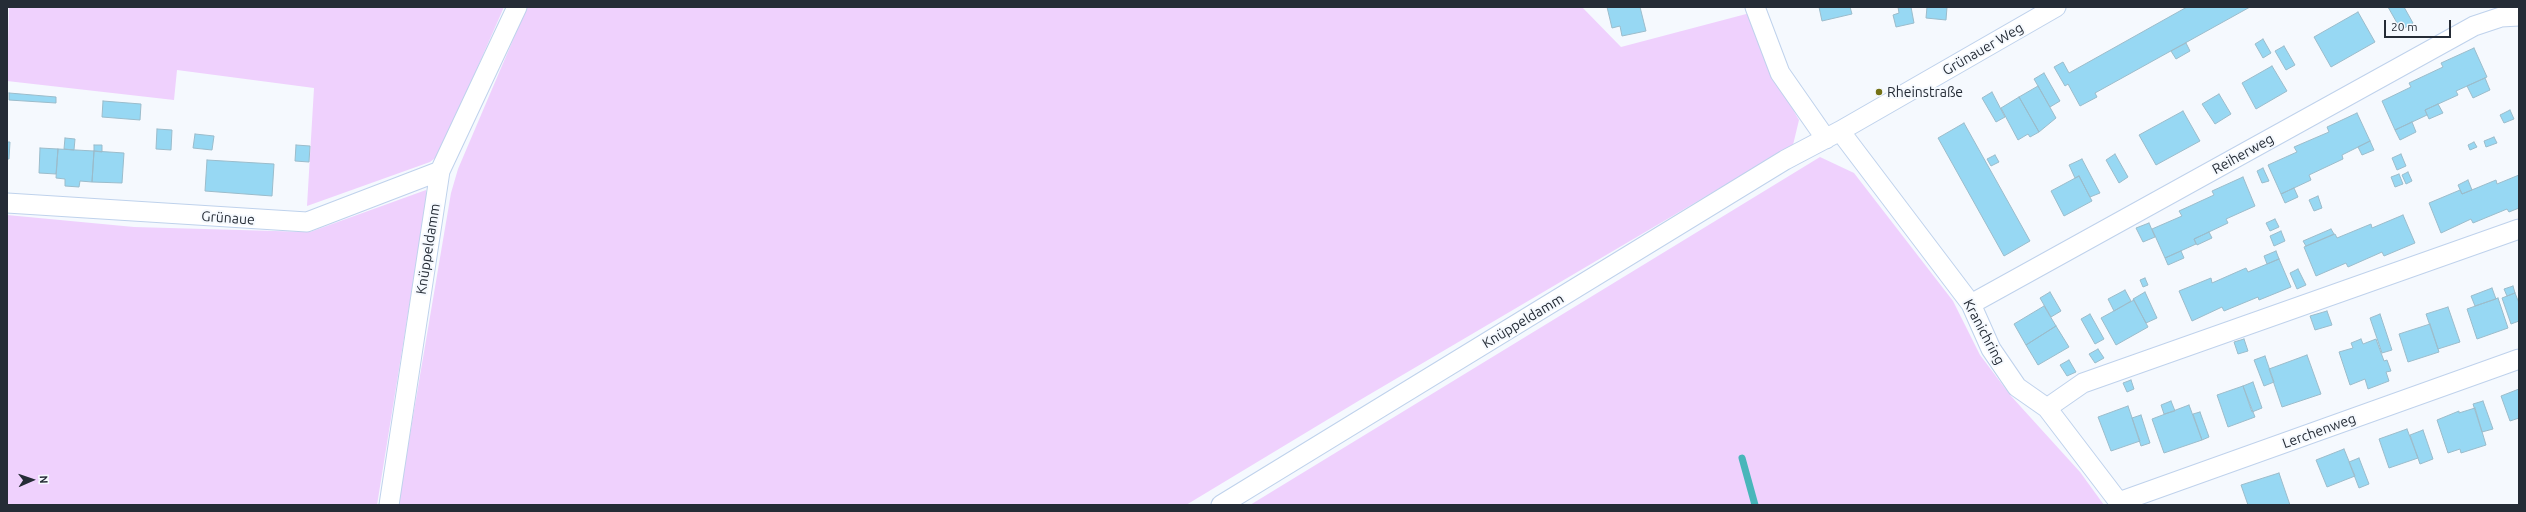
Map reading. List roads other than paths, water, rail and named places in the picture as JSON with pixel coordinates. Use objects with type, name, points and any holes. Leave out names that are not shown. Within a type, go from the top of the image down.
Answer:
[{"type":"street","name":"Knüppeldamm","points":[[389,505],[440,171],[517,7]]},
{"type":"street","points":[[1755,7],[1780,73],[1833,135]]},
{"type":"street","name":"Grünauer Weg","points":[[1833,135],[2056,7]]},
{"type":"street","name":"Reiherweg","points":[[1972,304],[2474,26],[2501,17],[2519,16]]},
{"type":"street","name":"Knüppeldamm","points":[[1221,505],[1785,160],[1833,135]]},
{"type":"street","name":"Kranichring","points":[[1833,135],[1972,304],[1991,349],[2017,387],[2047,408],[2120,504]]},
{"type":"street","name":"Grünaue","points":[[7,203],[307,222],[440,171]]},
{"type":"street","points":[[2047,408],[2083,383],[2519,229]]},
{"type":"street","name":"Lerchenweg","points":[[2120,504],[2519,359]]},
{"type":"waterway","points":[[1742,458],[1755,505]]},
{"type":"place","name":"Rheinstraße","points":[[1879,92]]}]
